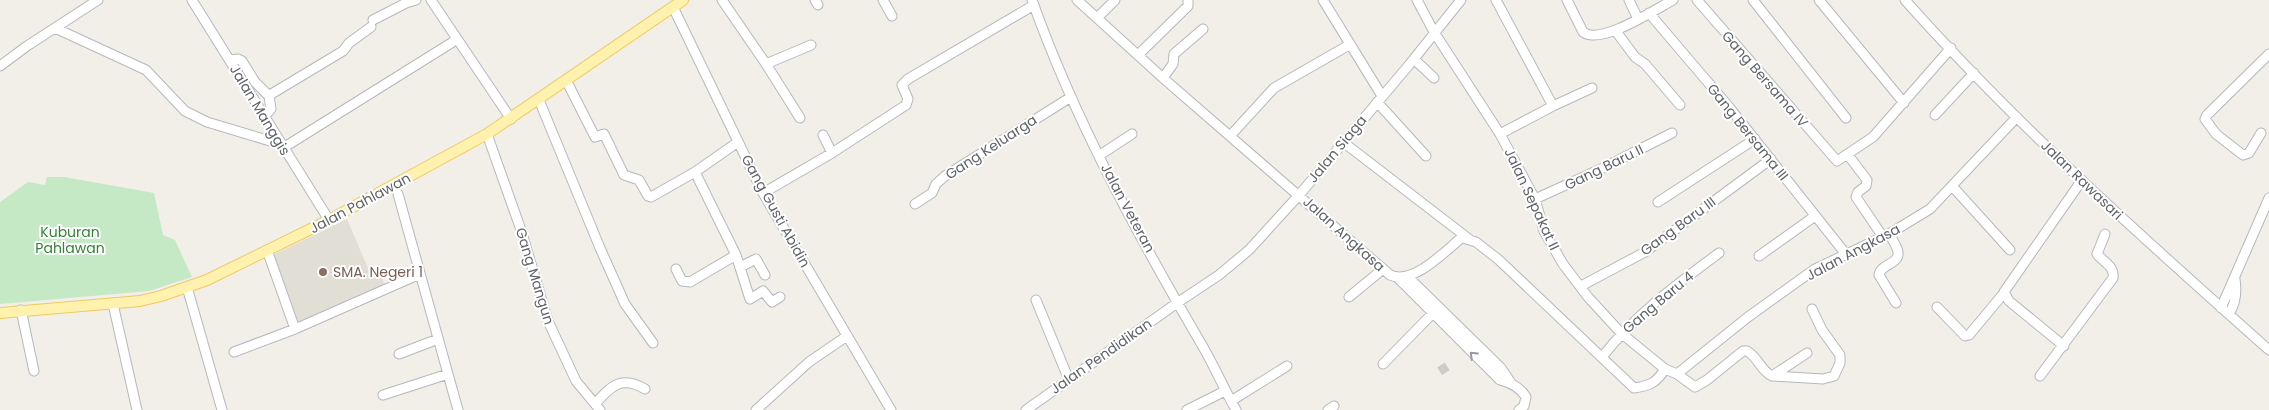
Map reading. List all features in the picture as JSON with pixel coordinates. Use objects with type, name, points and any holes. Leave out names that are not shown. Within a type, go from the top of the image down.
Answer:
[{"type":"main road","name":"Jalan Pahlawan","points":[[0,313],[113,304],[161,296],[207,280],[329,220],[396,190],[511,119],[683,0]]},
{"type":"street","points":[[0,66],[98,0]]},
{"type":"street","name":"Jalan Manggis","points":[[192,0],[329,220]]},
{"type":"street","points":[[269,96],[343,51],[349,43],[372,24],[406,3],[416,0]]},
{"type":"street","points":[[431,0],[456,40],[511,119]]},
{"type":"street","points":[[722,0],[800,118]]},
{"type":"street","points":[[883,0],[892,16]]},
{"type":"street","name":"Jalan Angkasa","points":[[1077,0],[1139,54],[1163,78],[1300,194],[1383,270],[1397,277],[1408,277]]},
{"type":"street","points":[[1097,18],[1115,0]]},
{"type":"street","points":[[1139,54],[1188,6],[1188,0]]},
{"type":"street","points":[[1323,0],[1380,99],[1426,156]]},
{"type":"street","name":"Jalan Sepakat II","points":[[1417,0],[1434,32],[1500,134],[1535,199],[1544,231],[1563,264],[1599,310],[1621,333],[1665,369],[1677,374],[1695,387],[1708,380],[1743,351],[1747,351],[1754,356],[1765,372],[1772,376]]},
{"type":"street","name":"Jalan Siaga","points":[[1177,303],[1238,260],[1300,194],[1414,59],[1460,0]]},
{"type":"street","points":[[1496,0],[1553,106]]},
{"type":"street","points":[[1567,0],[1587,35],[1597,36],[1615,30],[1673,0]]},
{"type":"street","points":[[1629,0],[1638,19]]},
{"type":"street","name":"Gang Bersama IV","points":[[1697,0],[1833,158],[1837,161],[1848,155]]},
{"type":"street","points":[[1753,0],[1846,118]]},
{"type":"street","points":[[1819,0],[1904,103]]},
{"type":"street","name":"Jalan Rawasari","points":[[1905,0],[2017,117],[2082,180],[2269,350]]},
{"type":"street","points":[[763,193],[906,105],[908,99],[902,85],[908,78],[1033,3]]},
{"type":"street","name":"Jalan Veteran","points":[[1033,3],[1071,97],[1177,303],[1215,368],[1236,410]]},
{"type":"street","name":"Gang Gusti Abidin","points":[[673,7],[763,193],[891,410]]},
{"type":"street","name":"Gang Bersama III","points":[[1649,13],[1754,138],[1845,253]]},
{"type":"street","points":[[55,28],[146,70],[175,102],[192,115],[207,122],[282,146],[456,40]]},
{"type":"street","points":[[1163,78],[1173,64],[1174,54],[1203,29]]},
{"type":"street","points":[[1615,30],[1635,57],[1646,64],[1680,105]]},
{"type":"street","points":[[766,64],[811,45]]},
{"type":"street","points":[[1230,136],[1274,88],[1349,45]]},
{"type":"street","points":[[1896,303],[1879,275],[1883,267],[1895,260],[1898,252],[1856,197],[1866,186],[1868,180],[1848,155],[1873,137],[1951,48]]},
{"type":"street","points":[[2261,133],[2249,153],[2244,155],[2216,134],[2206,119],[2269,54]]},
{"type":"street","points":[[230,60],[238,59],[242,61],[255,82],[269,96],[271,109],[264,118]]},
{"type":"street","points":[[1414,59],[1434,78]]},
{"type":"street","points":[[1935,115],[1974,73]]},
{"type":"street","points":[[566,80],[595,137],[604,134],[624,175],[639,180],[645,194],[651,196],[696,172],[738,142]]},
{"type":"street","points":[[1500,134],[1592,88]]},
{"type":"street","name":"Gang Keluarga","points":[[915,204],[932,193],[940,180],[1071,97]]},
{"type":"street","points":[[539,100],[625,304],[653,343]]},
{"type":"street","name":"Jalan Angkasa","points":[[1677,374],[1777,295],[1815,269],[1886,235],[1930,209],[1953,187],[2017,117]]},
{"type":"street","name":"Gang Baru II","points":[[1535,199],[1603,168],[1672,133]]},
{"type":"street","name":"Gang Mangun","points":[[487,134],[521,230],[548,321],[576,381],[598,407]]},
{"type":"street","points":[[1100,155],[1132,134]]},
{"type":"street","points":[[823,135],[832,152]]},
{"type":"street","points":[[1658,202],[1754,138]]},
{"type":"street","points":[[1343,142],[1471,240]]},
{"type":"street","name":"Gang Baru III","points":[[1581,286],[1645,252],[1771,159]]},
{"type":"street","points":[[696,172],[736,255],[750,299],[763,291],[772,302],[780,297]]},
{"type":"street","points":[[1937,307],[1965,336],[1969,335],[2004,293],[2005,288],[2082,180]]},
{"type":"street","points":[[1953,187],[2010,250]]},
{"type":"street","points":[[396,190],[420,274],[435,340],[448,374],[458,410]]},
{"type":"street","points":[[2222,308],[2269,198]]},
{"type":"street","points":[[1759,256],[1815,216]]},
{"type":"street","points":[[2040,376],[2114,276],[2111,267],[2097,254],[2105,234]]},
{"type":"street","points":[[1519,410],[1524,406],[1526,397],[1522,391],[1511,383],[1500,380],[1436,311],[1408,277],[1460,239],[1463,238],[1476,242],[1499,260],[1634,388],[1651,384],[1658,380],[1665,369]]},
{"type":"street","points":[[267,250],[295,329]]},
{"type":"street","name":"Gang Baru 4","points":[[1602,357],[1621,333],[1661,296],[1719,253]]},
{"type":"street","points":[[676,269],[682,281],[690,282],[736,255]]},
{"type":"street","points":[[740,267],[756,258],[764,275]]},
{"type":"street","points":[[1349,297],[1383,270]]},
{"type":"street","points":[[234,352],[295,329],[420,274]]},
{"type":"street","points":[[1397,277],[1436,311]]},
{"type":"street","points":[[2229,314],[2233,309],[2237,292],[2235,279]]},
{"type":"street","points":[[187,287],[222,410]]},
{"type":"street","points":[[2004,293],[2009,301],[2064,346]]},
{"type":"street","points":[[1036,300],[1069,380]]},
{"type":"street","name":"Jalan Pendidikan","points":[[1026,410],[1177,303]]},
{"type":"street","points":[[113,304],[137,410]]},
{"type":"street","points":[[1772,376],[1823,379],[1834,376],[1838,370],[1840,355],[1822,330],[1812,309]]},
{"type":"street","points":[[21,310],[34,371]]},
{"type":"street","points":[[1383,364],[1436,311]]},
{"type":"street","points":[[756,410],[809,362],[847,336]]},
{"type":"street","points":[[399,354],[435,340]]},
{"type":"street","points":[[1772,376],[1806,352]]},
{"type":"street","points":[[1231,401],[1287,366]]},
{"type":"street","points":[[383,395],[448,374]]},
{"type":"street","points":[[598,407],[614,385],[631,382],[645,389]]},
{"type":"street","points":[[1187,410],[1225,391]]},
{"type":"shaded area","name":"SMA. Negeri 1","points":[[347,219],[370,273],[379,270],[386,288],[298,324],[271,256]]},
{"type":"green space","name":"Kuburan Pahlawan","points":[[47,177],[64,177],[154,193],[163,235],[175,240],[192,277],[149,291],[0,304],[0,202],[28,182],[45,185]]},
{"type":"tunnel","points":[[1441,365],[1446,373]]},
{"type":"place","name":"SMA. Negeri 1","points":[[323,272]]}]
